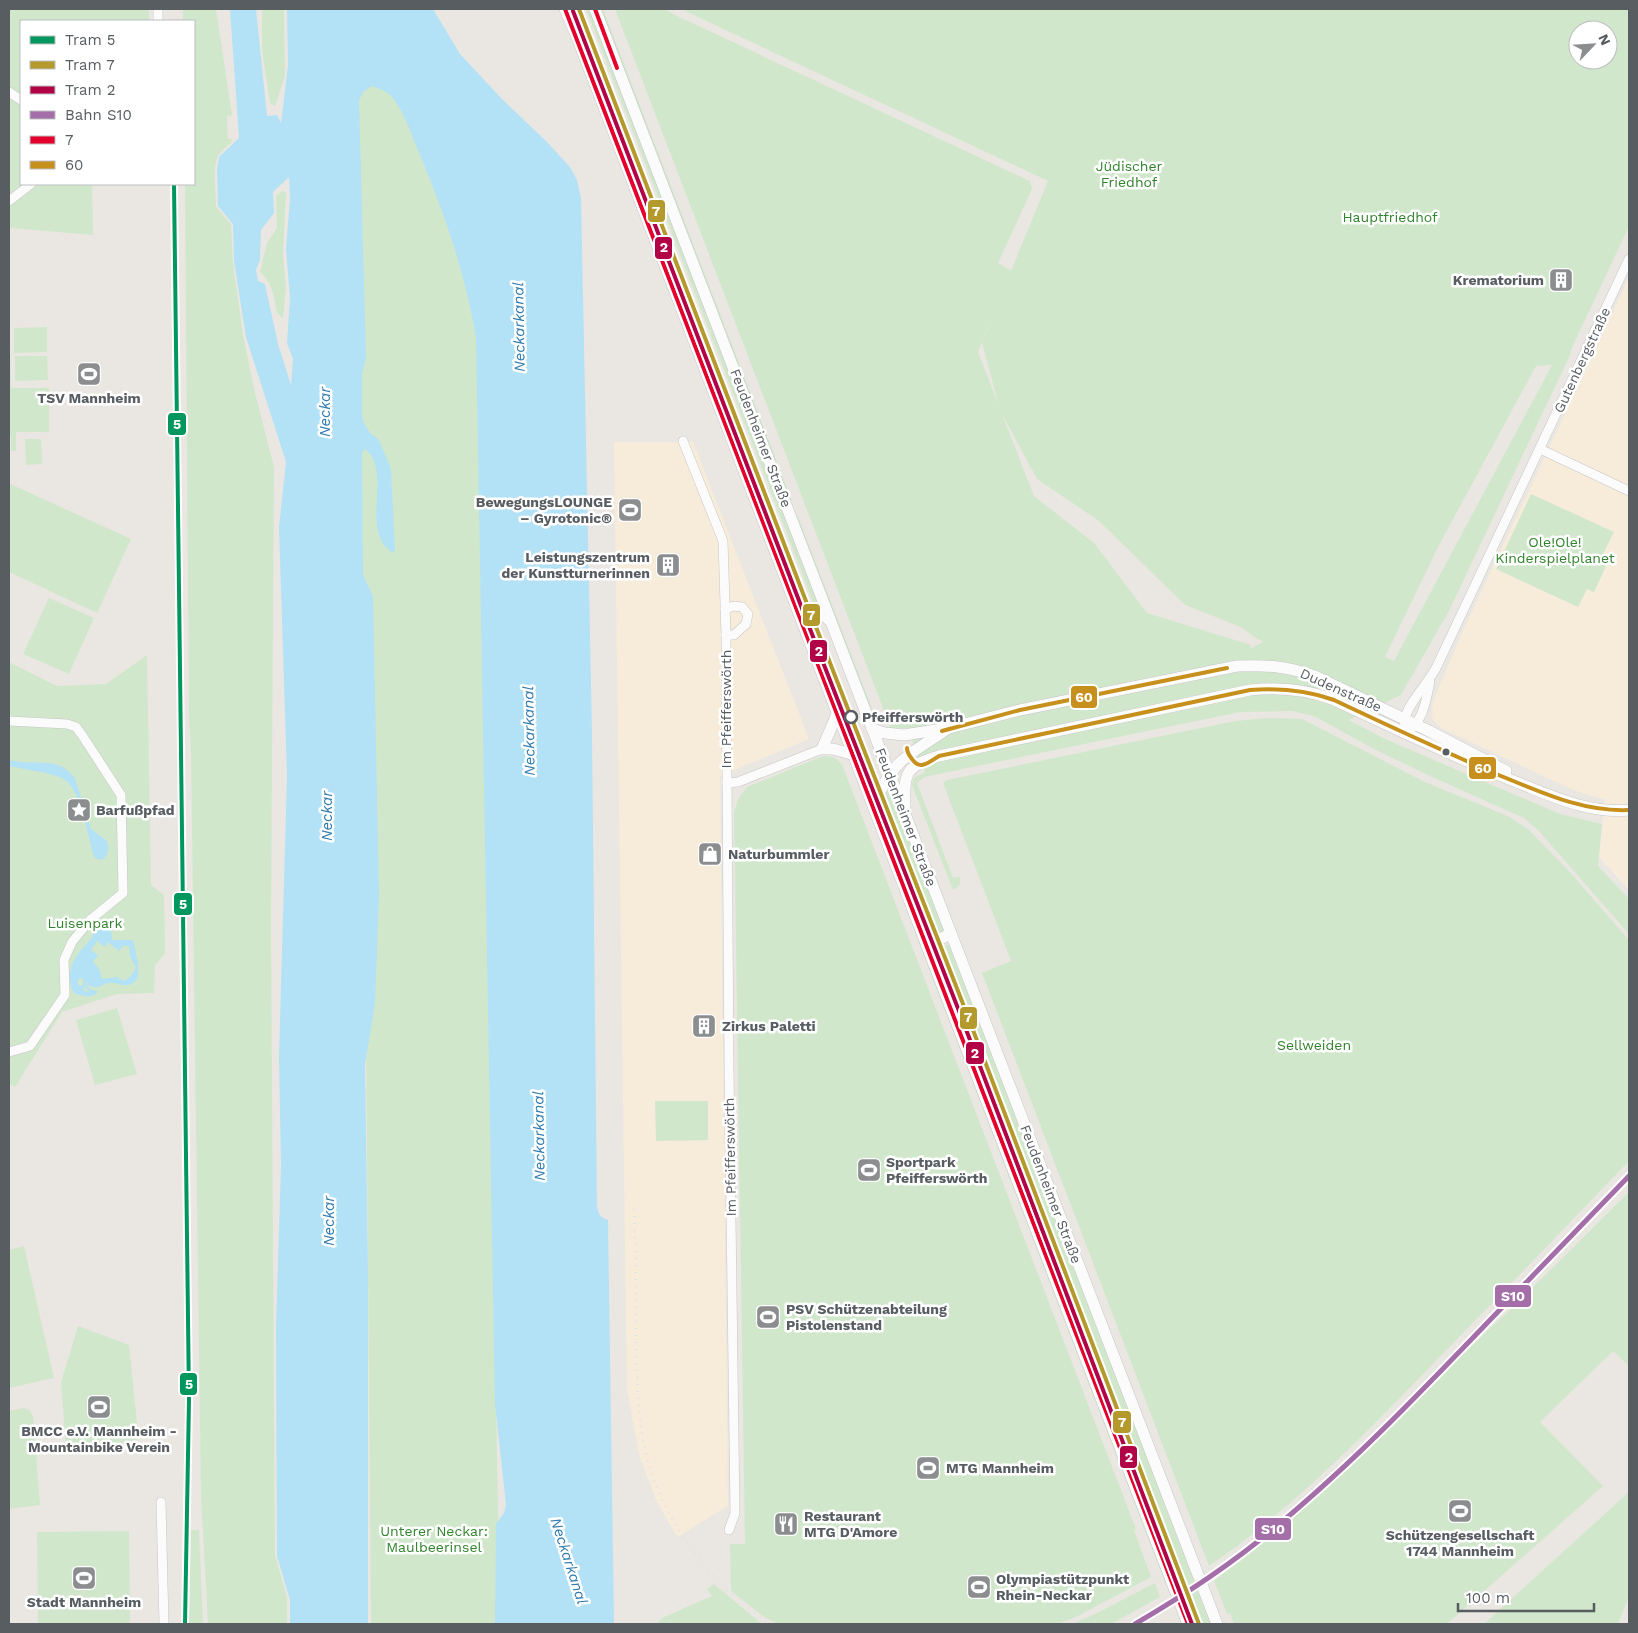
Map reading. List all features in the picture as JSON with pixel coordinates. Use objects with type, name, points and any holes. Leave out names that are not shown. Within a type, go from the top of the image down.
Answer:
[{"type":"main road","name":"Feudenheimer Straße","points":[[565,9],[581,46],[921,927],[1188,1624]]},
{"type":"main road","name":"Feudenheimer Straße","points":[[596,9],[1216,1624]]},
{"type":"main road","points":[[801,616],[809,610],[816,608],[831,622]]},
{"type":"main road","name":"Dudenstraße","points":[[872,729],[885,733],[904,735],[949,728],[1020,710],[1237,666],[1268,664],[1301,671],[1317,677],[1417,725],[1540,791]]},
{"type":"main road","name":"Dudenstraße","points":[[906,816],[905,781],[909,771],[915,764],[924,760],[1250,690],[1273,688],[1296,689],[1316,693],[1466,762],[1565,802],[1584,807],[1616,811],[1629,810]]},
{"type":"main road","points":[[838,712],[822,749],[833,749],[854,756]]},
{"type":"main road","name":"Dudenstraße","points":[[889,773],[908,755],[949,728]]},
{"type":"main road","points":[[874,806],[889,773]]},
{"type":"main road","points":[[921,927],[939,940],[951,933]]},
{"type":"street","points":[[9,92],[20,99]]},
{"type":"street","points":[[9,201],[29,185]]},
{"type":"street","name":"Gutenbergstraße","points":[[1404,719],[1411,705],[1431,678],[1629,259]]},
{"type":"street","name":"Im Pfeifferswörth","points":[[683,441],[723,541],[726,635],[735,1513],[729,1530]]},
{"type":"street","points":[[1540,449],[1629,491]]},
{"type":"street","name":"Im Pfeifferswörth","points":[[725,609],[734,606],[742,607],[748,614],[746,624],[734,635],[726,635]]},
{"type":"street","name":"Gutenbergstraße","points":[[1417,725],[1423,711],[1431,678]]},
{"type":"street","points":[[1404,719],[1406,734]]},
{"type":"street","points":[[9,721],[67,724],[76,728],[82,735],[121,795],[123,893],[90,920],[72,942],[64,960],[65,995],[30,1046],[9,1052]]},
{"type":"street","points":[[1406,734],[1417,725]]},
{"type":"street","name":"Im Pfeifferswörth","points":[[727,783],[738,782],[822,749]]},
{"type":"street","points":[[161,1502],[164,1624]]},
{"type":"shaded area","points":[[1629,278],[1629,890],[1599,857],[1605,799],[1571,789],[1441,728],[1432,718],[1433,702],[1461,635]]},
{"type":"shaded area","points":[[614,442],[693,442],[809,739],[720,776],[728,1506],[677,1537],[656,1500],[639,1454],[627,1389]]},
{"type":"green space","points":[[9,9],[149,9],[149,20],[20,20],[20,185],[92,185],[93,235],[9,229]]},
{"type":"green space","points":[[183,9],[216,9],[232,115],[227,116],[228,139],[232,139],[231,143],[217,158],[215,175],[216,207],[231,224],[233,263],[243,335],[255,393],[274,467],[271,926],[275,1555],[287,1597],[287,1624],[208,1624],[201,1496],[191,752],[189,720],[185,185],[195,185],[195,20],[183,20]]},
{"type":"green space","points":[[262,9],[284,9],[285,76],[275,106],[270,103],[262,50]]},
{"type":"green space","points":[[570,9],[577,9],[806,604],[803,606],[583,37]]},
{"type":"green space","points":[[586,9],[589,9],[818,603],[813,602]]},
{"type":"green space","points":[[600,9],[603,9],[792,501],[790,501]]},
{"type":"green space","points":[[615,9],[665,9],[1030,181],[1032,189],[998,263],[1011,271],[1048,181],[681,9],[1629,9],[1629,226],[1449,611],[1401,695],[1372,709],[1399,723],[1369,710],[1349,720],[1385,739],[1560,814],[1602,824],[1598,866],[1629,899],[1629,934],[1538,830],[1524,818],[1374,749],[1314,716],[1292,711],[1240,712],[924,777],[917,783],[953,878],[960,877],[959,885],[953,890],[912,785],[914,778],[925,772],[919,757],[916,755],[918,754],[907,728],[891,729]],"holes":[[[996,307],[982,343],[999,406],[978,352]],[[1552,365],[1394,661],[1385,657],[1439,545],[1536,366]],[[1002,414],[1037,479],[1099,521],[1185,605],[1241,627],[1263,642],[1250,649],[1251,645],[1147,613],[1094,543],[1034,496]]]},
{"type":"green space","name":"Unterer Neckar: Maulbeerinsel","points":[[379,83],[397,98],[444,213],[472,305],[477,329],[500,1624],[371,1624],[358,96],[362,90]]},
{"type":"green space","points":[[282,191],[286,192],[283,255],[286,287],[283,318],[277,313],[270,286],[260,272],[267,243],[277,228],[276,196]]},
{"type":"green space","points":[[9,289],[11,388],[49,388],[49,432],[16,432],[16,451],[11,451],[11,437],[9,436]]},
{"type":"green space","points":[[47,327],[47,352],[14,353],[14,328]]},
{"type":"green space","points":[[15,356],[47,356],[48,380],[15,381]]},
{"type":"green space","points":[[25,439],[41,439],[42,464],[26,465]]},
{"type":"green space","points":[[10,484],[131,539],[97,613],[9,572]]},
{"type":"green space","name":"Ole!Ole! Kinderspielplanet","points":[[1531,494],[1614,532],[1600,560],[1607,564],[1594,592],[1587,589],[1578,607],[1496,569]]},
{"type":"green space","points":[[794,513],[798,517],[877,721],[875,722]]},
{"type":"green space","points":[[49,598],[94,618],[69,674],[23,654]]},
{"type":"green space","points":[[809,613],[839,690],[835,690],[806,616]]},
{"type":"green space","name":"Luisenpark","points":[[147,655],[151,885],[164,895],[165,954],[155,965],[154,993],[117,994],[62,1012],[15,1087],[9,1083],[9,662],[57,686],[106,684]]},
{"type":"green space","name":"Sellweiden","points":[[1267,718],[1302,719],[1425,782],[1510,817],[1528,829],[1568,870],[1629,940],[1629,1161],[1435,1362],[1327,1470],[1270,1520],[1209,1566],[982,973],[1011,961],[943,783],[947,780],[1235,721]]},
{"type":"green space","name":"Sportpark Pfeifferswörth","points":[[823,756],[835,758],[843,767],[1136,1529],[1134,1530],[1151,1577],[1078,1616],[1058,1624],[778,1624],[764,1617],[731,1591],[730,1544],[745,1544],[734,812],[738,799],[747,787]]},
{"type":"green space","points":[[888,785],[944,930],[942,934],[934,933],[919,895],[891,839],[884,811],[884,798]]},
{"type":"green space","points":[[916,929],[1168,1585],[1166,1585],[914,930]]},
{"type":"green space","points":[[950,944],[1211,1624],[1195,1624],[935,948]]},
{"type":"green space","points":[[117,1008],[137,1074],[95,1085],[76,1020]]},
{"type":"green space","points":[[655,1101],[708,1101],[708,1140],[656,1141]]},
{"type":"green space","name":"Schützengesellschaft 1744 Mannheim","points":[[1629,1192],[1629,1366],[1613,1351],[1540,1422],[1603,1486],[1447,1624],[1234,1624],[1230,1613],[1227,1614],[1214,1581],[1281,1529],[1368,1450],[1467,1350]]},
{"type":"green space","points":[[24,1246],[54,1378],[9,1388],[9,1250]]},
{"type":"green space","name":"BMCC e.V. Mannheim - Mountainbike Verein","points":[[78,1326],[129,1345],[138,1432],[137,1440],[131,1447],[66,1448],[61,1382]]},
{"type":"green space","points":[[24,1408],[29,1410],[33,1416],[40,1505],[9,1509],[9,1411]]},
{"type":"green space","points":[[1629,1492],[1629,1596],[1618,1624],[1484,1624]]},
{"type":"green space","points":[[191,1530],[199,1530],[203,1624],[189,1624]]},
{"type":"green space","name":"Stadt Mannheim","points":[[129,1531],[130,1624],[38,1624],[37,1532]]},
{"type":"green space","points":[[1155,1583],[1160,1597],[1111,1624],[1072,1624],[1095,1614]]},
{"type":"green space","points":[[714,1584],[762,1624],[657,1624],[662,1618],[712,1596],[707,1589]]},
{"type":"water","points":[[230,9],[256,9],[267,116],[277,115],[281,123],[288,66],[287,9],[433,9],[460,54],[502,99],[547,142],[570,167],[577,180],[581,198],[592,732],[597,1207],[600,1215],[608,1220],[614,1624],[495,1624],[496,1524],[504,1513],[506,1505],[495,1404],[476,337],[466,289],[452,241],[436,194],[409,128],[392,97],[372,86],[364,91],[359,100],[366,358],[362,373],[362,416],[370,433],[378,439],[391,469],[395,550],[393,553],[384,545],[379,534],[376,508],[376,469],[373,458],[365,449],[362,452],[363,575],[373,596],[379,896],[375,1003],[365,1065],[368,1275],[368,1624],[290,1624],[290,1600],[277,1556],[276,1327],[281,1166],[279,1057],[287,776],[279,527],[286,462],[246,337],[234,261],[233,224],[218,206],[217,171],[219,157],[239,138]],"holes":[[[289,177],[290,199],[286,249],[290,298],[287,343],[293,359],[291,385],[278,344],[265,284],[258,281],[256,270],[260,260],[261,230],[274,213],[273,192]]]},
{"type":"water","points":[[9,760],[53,764],[68,771],[75,778],[91,829],[107,841],[108,851],[102,860],[94,856],[84,815],[71,786],[65,780],[54,775],[9,766]]},
{"type":"water","points":[[106,925],[111,928],[112,940],[132,940],[138,964],[138,978],[128,985],[108,983],[99,987],[93,987],[80,978],[78,984],[86,992],[91,990],[98,991],[91,996],[76,994],[72,990],[70,980],[71,967],[92,935],[101,926]],"holes":[[[97,941],[105,947],[108,942],[119,951],[123,946],[129,946],[130,956],[136,968],[131,976],[124,981],[117,977],[102,979],[99,969],[93,962],[98,955],[91,950]]]},
{"type":"waterway","points":[[81,987],[84,987],[85,980]]},
{"type":"waterway","points":[[87,988],[91,990]]},
{"type":"railway","points":[[1124,1624],[1165,1601],[1204,1575],[1241,1548],[1311,1489],[1411,1392],[1629,1168]]},
{"type":"railway","points":[[634,1209],[637,1374],[642,1431],[651,1472],[661,1498],[674,1523],[707,1569],[748,1608],[770,1624]]},
{"type":"tram line","name":"7","points":[[579,9],[965,1009],[1199,1624]]},
{"type":"tram line","name":"2","points":[[573,11],[959,1011],[1192,1624]]},
{"type":"tram line","name":"5","points":[[174,185],[189,1399],[185,1624]]},
{"type":"rail line","name":"S10","points":[[1135,1624],[1239,1556],[1301,1506],[1411,1402],[1629,1176]]},
{"type":"transit line","name":"7","points":[[565,9],[1188,1624]]},
{"type":"transit line","name":"7","points":[[595,9],[617,68]]},
{"type":"transit line","name":"60","points":[[942,731],[1020,710],[1227,668]]},
{"type":"transit line","name":"60","points":[[907,748],[915,763],[921,765],[939,756],[1250,690],[1292,690],[1334,700],[1459,758],[1548,795],[1579,805],[1612,810],[1629,810]]},
{"type":"place","name":"Krematorium","points":[[1561,280]]},
{"type":"place","name":"TSV Mannheim","points":[[89,374]]},
{"type":"place","name":"BewegungsLOUNGE – Gyrotonic®","points":[[630,510]]},
{"type":"place","name":"Leistungszentrum der Kunstturnerinnen","points":[[668,565]]},
{"type":"place","name":"Pfeifferswörth","points":[[851,717]]},
{"type":"place","name":"Barfußpfad","points":[[79,810]]},
{"type":"place","name":"Naturbummler","points":[[710,854]]},
{"type":"place","name":"Zirkus Paletti","points":[[704,1026]]},
{"type":"place","name":"Sportpark Pfeifferswörth","points":[[869,1170]]},
{"type":"place","name":"PSV Schützenabteilung Pistolenstand","points":[[768,1317]]},
{"type":"place","name":"BMCC e.V. Mannheim - Mountainbike Verein","points":[[99,1407]]},
{"type":"place","name":"MTG Mannheim","points":[[928,1468]]},
{"type":"place","name":"Schützengesellschaft 1744 Mannheim","points":[[1460,1511]]},
{"type":"place","name":"Restaurant MTG D'Amore","points":[[786,1524]]},
{"type":"place","name":"Stadt Mannheim","points":[[84,1578]]},
{"type":"place","name":"Olympiastützpunkt Rhein-Neckar","points":[[979,1587]]},
{"type":"park label","name":"Jüdischer Friedhof","points":[[1129,174]]},
{"type":"park label","name":"Hauptfriedhof","points":[[1390,217]]},
{"type":"water label","name":"Neckarkanal","points":[[519,327]]},
{"type":"water label","name":"Neckar","points":[[325,412]]},
{"type":"water label","name":"Neckarkanal","points":[[529,731]]},
{"type":"water label","name":"Neckar","points":[[327,816]]},
{"type":"water label","name":"Neckarkanal","points":[[539,1136]]},
{"type":"water label","name":"Neckar","points":[[329,1221]]},
{"type":"water label","name":"Neckarkanal","points":[[569,1561]]}]
